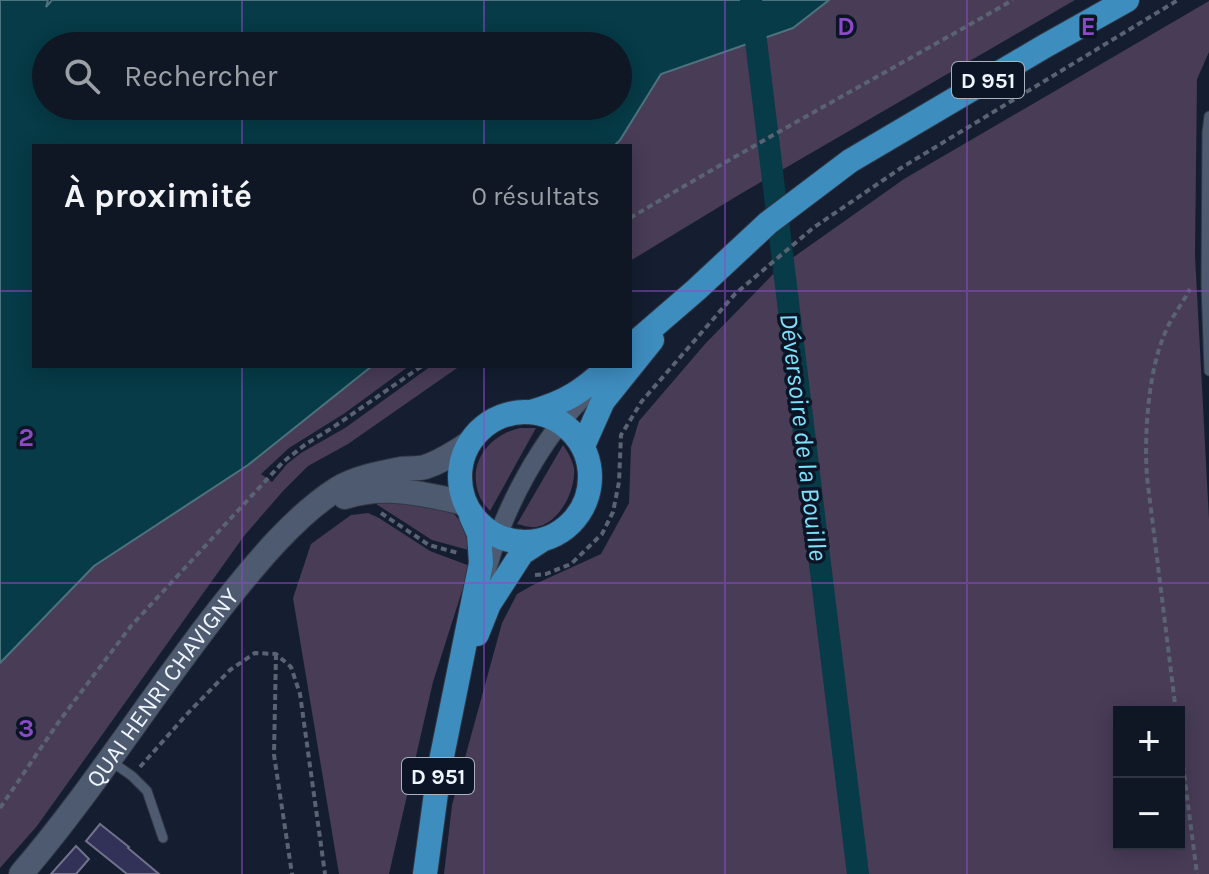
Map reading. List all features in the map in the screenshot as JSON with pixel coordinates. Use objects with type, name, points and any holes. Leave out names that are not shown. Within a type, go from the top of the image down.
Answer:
[{"type":"main road","name":"D 951","points":[[632,345],[768,223],[850,161],[1127,0]]},
{"type":"main road","name":"D 951","points":[[632,363],[696,290]]},
{"type":"main road","points":[[531,412],[556,405],[574,395],[608,368]]},
{"type":"main road","name":"D 951","points":[[583,446],[603,401],[628,368]]},
{"type":"main road","points":[[512,412],[551,416],[574,434],[583,446],[591,479],[588,495],[571,524],[557,534],[542,540],[515,542],[497,537],[479,524],[467,508],[460,488],[462,458],[479,429],[495,419],[512,412]]},
{"type":"main road","name":"QUAI HENRI CHAVIGNY","points":[[21,874],[65,820],[173,670],[256,564],[283,535],[338,489],[362,478],[423,467],[443,460],[468,444]]},
{"type":"main road","points":[[313,509],[354,494],[392,491],[419,493],[467,508]]},
{"type":"main road","name":"D 951","points":[[425,874],[439,771],[481,563],[479,534],[467,508]]},
{"type":"main road","name":"D 951","points":[[457,680],[489,604],[522,553],[542,540]]},
{"type":"street","points":[[632,352],[696,290]]},
{"type":"street","points":[[457,680],[492,549],[511,504],[560,423],[615,368]]},
{"type":"lane","points":[[1209,116],[1206,262],[1209,371]]},
{"type":"lane","points":[[109,760],[147,791],[163,838]]},
{"type":"path","points":[[632,217],[1013,0]]},
{"type":"path","points":[[528,575],[546,574],[571,564],[602,534],[613,512],[619,482],[621,435],[642,401],[735,294],[813,228],[901,168],[1178,0]]},
{"type":"path","points":[[1175,706],[1145,449],[1153,372],[1164,334],[1206,262]]},
{"type":"path","points":[[0,808],[60,720],[131,626],[283,462],[419,368]]},
{"type":"path","points":[[372,510],[383,513],[429,545],[470,557]]},
{"type":"path","points":[[132,776],[230,670],[255,653],[276,654],[291,667],[300,694],[325,874]]},
{"type":"path","points":[[276,654],[274,755],[292,874]]},
{"type":"path","points":[[1185,778],[1197,874]]},
{"type":"shaded area","points":[[829,0],[1075,0],[632,260],[632,144],[616,144],[661,74],[793,28]]},
{"type":"shaded area","points":[[1209,1],[1209,52],[1197,79],[1195,256],[1209,519],[1209,874],[444,874],[452,805],[502,623],[517,594],[601,554],[629,503],[631,447],[639,421],[705,344],[781,266],[904,179]]},
{"type":"shaded area","points":[[369,368],[406,368],[345,413],[289,448],[261,474],[272,482],[301,453],[345,428],[428,368],[457,368],[348,444],[308,466],[283,491],[244,536],[37,826],[0,868],[0,663],[94,566],[248,465]]},
{"type":"shaded area","points":[[520,428],[536,428],[490,511],[480,497],[476,483],[479,462],[490,444]]},
{"type":"shaded area","points":[[563,445],[574,468],[572,486],[565,504],[545,524],[534,527],[517,524]]},
{"type":"shaded area","points":[[392,498],[451,510],[467,530],[472,551],[432,540],[373,502]]},
{"type":"shaded area","points":[[368,513],[430,551],[470,566],[433,682],[389,874],[339,874],[293,598],[311,544],[351,515]]},
{"type":"water","points":[[0,0],[48,0],[46,7],[52,0],[829,0],[793,28],[661,74],[620,140],[616,144],[32,144],[32,368],[369,368],[248,465],[94,566],[0,663]]},
{"type":"building","points":[[100,824],[159,874],[127,874],[86,841]]},
{"type":"building","points":[[76,846],[89,859],[76,874],[51,874]]},
{"type":"waterway","name":"Déversoire de la Bouille","points":[[751,0],[858,874]]}]
